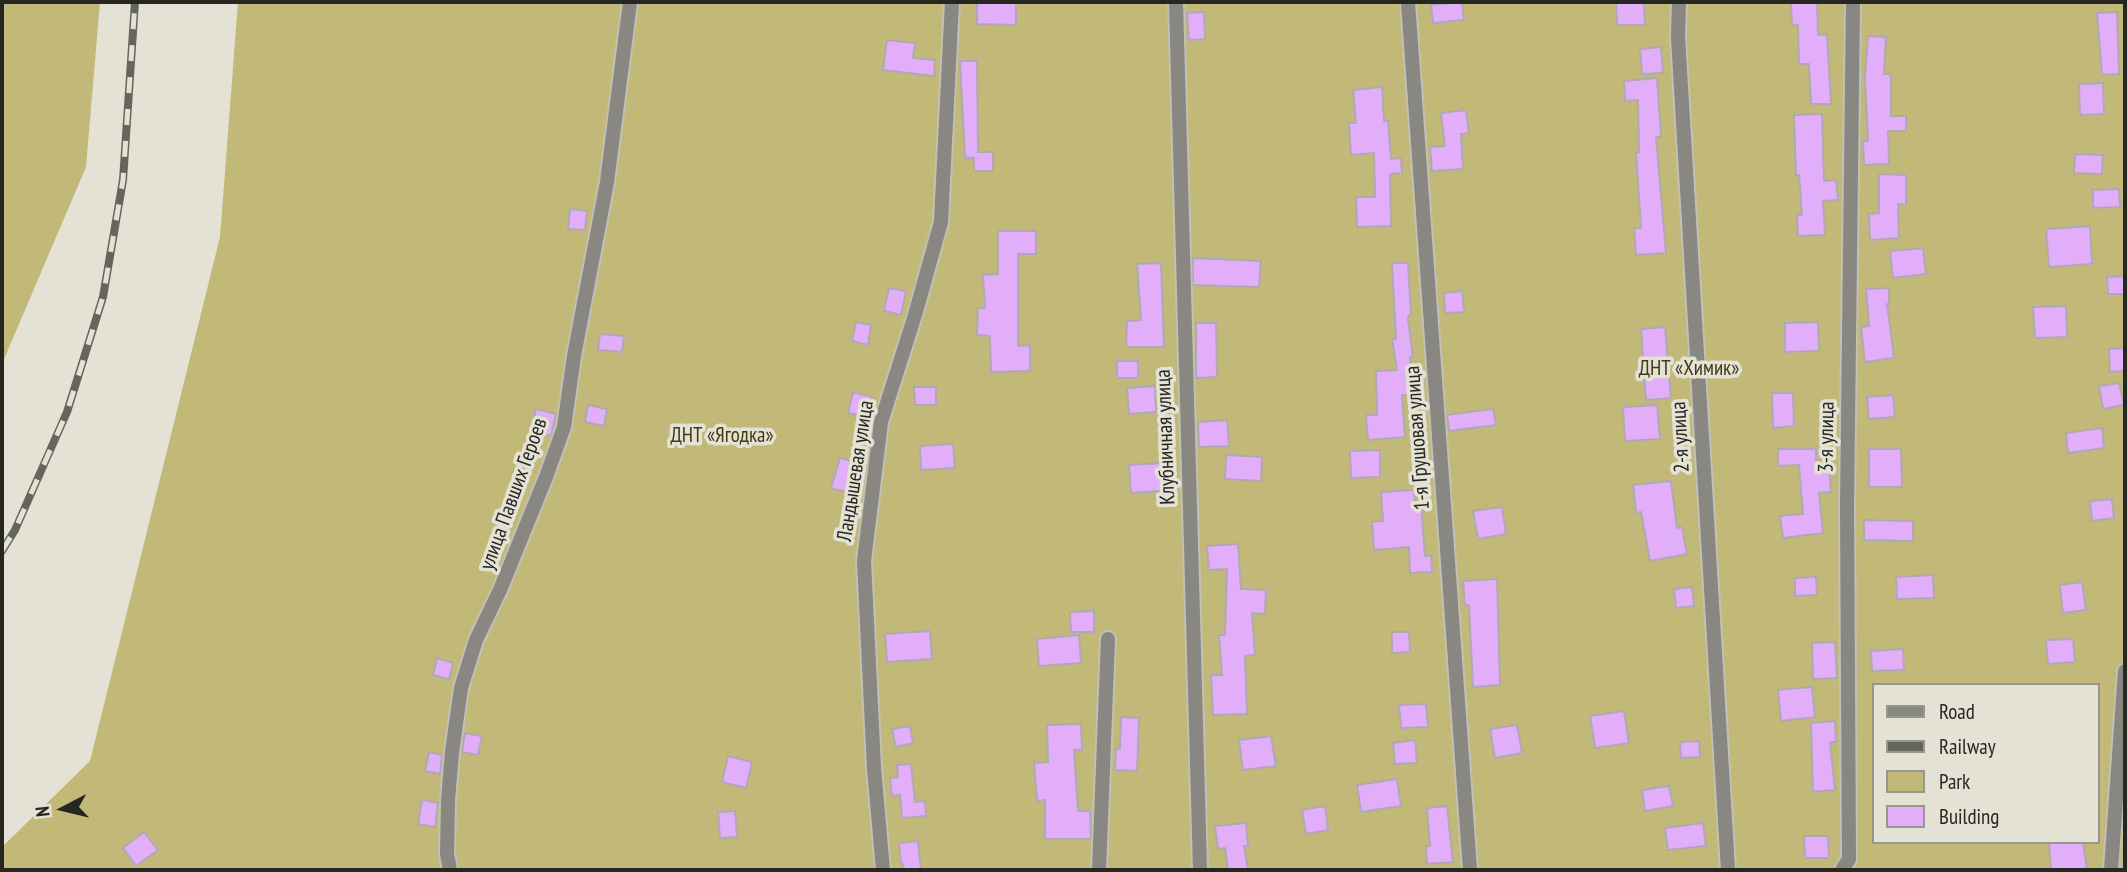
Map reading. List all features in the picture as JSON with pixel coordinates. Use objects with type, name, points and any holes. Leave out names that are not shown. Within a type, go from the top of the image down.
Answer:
[{"type":"street","name":"улица Павших Героев","points":[[450,870],[447,854],[449,800],[452,752],[461,688],[476,640],[500,590],[564,427],[574,356],[607,182],[630,2]]},
{"type":"street","name":"Ландышевая улица","points":[[883,870],[874,768],[864,561],[881,422],[941,222],[952,2]]},
{"type":"street","name":"Клубничная улица","points":[[1176,2],[1200,870]]},
{"type":"street","name":"1-я Грушовая улица","points":[[1408,2],[1470,870]]},
{"type":"street","name":"2-я улица","points":[[1679,2],[1679,52],[1728,870]]},
{"type":"street","name":"3-я улица","points":[[1842,870],[1849,859],[1847,506],[1853,2]]},
{"type":"street","points":[[1100,870],[1108,639]]},
{"type":"street","points":[[2111,870],[2125,671]]},
{"type":"green space","points":[[2,2],[100,2],[86,167],[2,364]]},
{"type":"green space","points":[[238,2],[2125,2],[2125,870],[2,870],[2,847],[90,761],[220,237]]},
{"type":"building","points":[[977,2],[1016,2],[1016,25],[977,24]]},
{"type":"building","points":[[1462,2],[1464,20],[1433,23],[1431,5]]},
{"type":"building","points":[[1616,2],[1644,2],[1645,25],[1617,25]]},
{"type":"building","points":[[1791,2],[1817,2],[1818,35],[1827,34],[1831,104],[1811,104],[1809,64],[1799,64],[1798,25],[1792,25]]},
{"type":"building","points":[[1204,12],[1205,39],[1189,40],[1187,13]]},
{"type":"building","points":[[2117,12],[2119,74],[2102,75],[2097,13]]},
{"type":"building","points":[[1868,36],[1886,37],[1884,74],[1891,74],[1891,116],[1906,116],[1906,131],[1888,131],[1889,164],[1864,165],[1863,141],[1868,141],[1865,78]]},
{"type":"building","points":[[887,40],[915,43],[913,58],[935,60],[934,76],[883,70]]},
{"type":"building","points":[[1661,47],[1663,73],[1642,74],[1640,49]]},
{"type":"building","points":[[960,61],[977,61],[978,152],[993,152],[993,171],[974,171],[974,158],[965,158]]},
{"type":"building","points":[[1657,78],[1661,137],[1656,137],[1666,253],[1636,255],[1634,228],[1641,228],[1636,153],[1639,152],[1638,100],[1625,101],[1624,81]]},
{"type":"building","points":[[2103,83],[2104,114],[2080,115],[2079,84]]},
{"type":"building","points":[[1382,87],[1384,121],[1388,121],[1391,159],[1401,158],[1402,173],[1390,174],[1391,226],[1357,227],[1356,197],[1375,197],[1374,153],[1351,155],[1349,123],[1356,123],[1353,90]]},
{"type":"building","points":[[1466,110],[1469,133],[1461,134],[1463,169],[1432,171],[1430,147],[1445,146],[1441,113]]},
{"type":"building","points":[[1822,114],[1824,181],[1836,180],[1838,200],[1823,201],[1825,235],[1798,236],[1797,215],[1802,215],[1799,175],[1796,176],[1794,115]]},
{"type":"building","points":[[2075,154],[2103,155],[2102,174],[2074,173]]},
{"type":"building","points":[[1879,174],[1906,175],[1906,205],[1898,204],[1899,238],[1870,240],[1869,214],[1879,213]]},
{"type":"building","points":[[2119,189],[2120,207],[2093,208],[2093,190]]},
{"type":"building","points":[[570,209],[587,211],[585,230],[568,229]]},
{"type":"building","points":[[2090,226],[2092,264],[2049,267],[2046,229]]},
{"type":"building","points":[[998,231],[1036,231],[1036,254],[1018,254],[1018,346],[1030,345],[1030,371],[991,372],[990,336],[977,335],[978,308],[985,308],[983,275],[998,274]]},
{"type":"building","points":[[1923,248],[1926,274],[1893,278],[1890,251]]},
{"type":"building","points":[[1193,258],[1261,261],[1259,287],[1193,285]]},
{"type":"building","points":[[1161,263],[1164,347],[1126,347],[1127,321],[1141,320],[1137,264]]},
{"type":"building","points":[[1392,263],[1408,263],[1411,315],[1408,319],[1413,357],[1410,357],[1412,395],[1402,395],[1405,437],[1368,440],[1366,415],[1377,415],[1376,371],[1397,370],[1392,339],[1396,339]]},
{"type":"building","points":[[2125,276],[2125,294],[2108,294],[2107,277]]},
{"type":"building","points":[[889,288],[906,291],[901,315],[884,311]]},
{"type":"building","points":[[1889,288],[1887,304],[1894,358],[1865,362],[1861,327],[1869,326],[1866,289]]},
{"type":"building","points":[[1462,291],[1464,312],[1445,313],[1444,293]]},
{"type":"building","points":[[2066,306],[2067,337],[2035,338],[2033,307]]},
{"type":"building","points":[[856,322],[871,325],[868,345],[852,341]]},
{"type":"building","points":[[1818,322],[1819,351],[1785,352],[1785,323]]},
{"type":"building","points":[[1196,323],[1216,323],[1217,377],[1196,378]]},
{"type":"building","points":[[1665,327],[1671,398],[1646,400],[1641,329]]},
{"type":"building","points":[[600,334],[624,336],[622,352],[598,350]]},
{"type":"building","points":[[2125,348],[2125,371],[2110,372],[2109,349]]},
{"type":"building","points":[[1117,361],[1138,361],[1138,378],[1117,378]]},
{"type":"building","points":[[2119,383],[2124,405],[2103,409],[2099,386]]},
{"type":"building","points":[[1155,386],[1156,412],[1129,414],[1127,388]]},
{"type":"building","points":[[914,387],[936,387],[936,405],[915,405]]},
{"type":"building","points":[[853,392],[872,397],[868,417],[848,413]]},
{"type":"building","points":[[1772,393],[1793,393],[1794,426],[1773,428]]},
{"type":"building","points":[[1893,395],[1895,417],[1869,419],[1867,397]]},
{"type":"building","points":[[588,405],[607,409],[604,426],[585,422]]},
{"type":"building","points":[[1657,405],[1660,439],[1625,441],[1623,407]]},
{"type":"building","points":[[536,409],[556,414],[551,436],[531,431]]},
{"type":"building","points":[[1493,409],[1496,425],[1449,431],[1447,415]]},
{"type":"building","points":[[1227,420],[1229,446],[1199,447],[1198,422]]},
{"type":"building","points":[[2102,428],[2104,448],[2068,453],[2066,433]]},
{"type":"building","points":[[953,444],[955,468],[921,470],[920,446]]},
{"type":"building","points":[[1778,449],[1816,449],[1816,468],[1829,467],[1831,492],[1819,493],[1823,533],[1783,538],[1780,516],[1803,514],[1799,465],[1778,466]]},
{"type":"building","points":[[1869,449],[1901,449],[1902,487],[1869,487]]},
{"type":"building","points":[[1380,450],[1380,477],[1351,478],[1350,451]]},
{"type":"building","points":[[1226,455],[1262,457],[1261,481],[1225,479]]},
{"type":"building","points":[[840,458],[862,464],[853,494],[831,488]]},
{"type":"building","points":[[1161,463],[1162,491],[1131,493],[1129,465]]},
{"type":"building","points":[[1671,481],[1677,528],[1682,527],[1687,554],[1650,561],[1641,512],[1636,513],[1633,485]]},
{"type":"building","points":[[1414,490],[1415,503],[1421,502],[1425,556],[1431,555],[1432,572],[1410,573],[1409,547],[1374,550],[1372,522],[1383,521],[1381,492]]},
{"type":"building","points":[[2112,499],[2114,518],[2092,521],[2090,501]]},
{"type":"building","points":[[1502,507],[1506,534],[1478,539],[1473,511]]},
{"type":"building","points":[[1864,520],[1913,521],[1913,541],[1864,540]]},
{"type":"building","points":[[1238,544],[1241,589],[1266,590],[1265,614],[1252,613],[1255,655],[1245,656],[1247,714],[1213,715],[1211,675],[1222,675],[1219,635],[1225,635],[1227,569],[1209,570],[1207,546]]},
{"type":"building","points":[[1933,575],[1934,598],[1897,599],[1896,577]]},
{"type":"building","points":[[1816,577],[1817,595],[1795,596],[1795,578]]},
{"type":"building","points":[[1497,579],[1500,685],[1473,687],[1469,605],[1465,605],[1463,581]]},
{"type":"building","points":[[2082,582],[2086,610],[2063,613],[2060,585]]},
{"type":"building","points":[[1692,587],[1694,606],[1676,608],[1674,589]]},
{"type":"building","points":[[1094,611],[1094,632],[1071,632],[1070,612]]},
{"type":"building","points":[[930,631],[932,659],[887,662],[885,634]]},
{"type":"building","points":[[1392,632],[1409,632],[1410,652],[1392,653]]},
{"type":"building","points":[[1079,635],[1081,663],[1039,666],[1037,639]]},
{"type":"building","points":[[2073,639],[2075,662],[2048,664],[2046,640]]},
{"type":"building","points":[[1835,642],[1837,678],[1813,679],[1812,643]]},
{"type":"building","points":[[1903,649],[1904,670],[1872,671],[1871,651]]},
{"type":"building","points":[[437,658],[453,663],[449,679],[433,675]]},
{"type":"building","points":[[1812,687],[1815,717],[1781,721],[1778,690]]},
{"type":"building","points":[[1426,704],[1428,727],[1401,728],[1399,705]]},
{"type":"building","points":[[1624,711],[1629,743],[1595,748],[1590,716]]},
{"type":"building","points":[[1121,717],[1139,718],[1137,771],[1115,770],[1116,748],[1120,749]]},
{"type":"building","points":[[1835,721],[1836,742],[1830,742],[1835,790],[1813,792],[1811,723]]},
{"type":"building","points":[[1081,724],[1082,750],[1074,750],[1078,811],[1090,811],[1091,839],[1045,839],[1045,800],[1037,801],[1034,763],[1048,762],[1047,725]]},
{"type":"building","points":[[1517,725],[1522,753],[1495,758],[1490,729]]},
{"type":"building","points":[[910,726],[913,743],[896,747],[892,729]]},
{"type":"building","points":[[465,733],[482,736],[478,755],[462,752]]},
{"type":"building","points":[[1271,736],[1276,766],[1243,770],[1239,740]]},
{"type":"building","points":[[1415,740],[1417,763],[1395,764],[1393,743]]},
{"type":"building","points":[[1699,741],[1700,757],[1681,758],[1680,742]]},
{"type":"building","points":[[429,752],[442,755],[440,774],[425,771]]},
{"type":"building","points":[[728,756],[752,762],[746,788],[722,782]]},
{"type":"building","points":[[911,764],[915,802],[925,801],[926,816],[902,818],[900,795],[892,796],[890,778],[898,777],[897,765]]},
{"type":"building","points":[[1397,779],[1401,806],[1361,812],[1357,785]]},
{"type":"building","points":[[1669,786],[1673,806],[1645,811],[1642,790]]},
{"type":"building","points":[[422,800],[438,803],[435,827],[418,824]]},
{"type":"building","points":[[1325,806],[1328,830],[1306,834],[1302,810]]},
{"type":"building","points":[[1447,806],[1453,862],[1427,864],[1426,846],[1430,846],[1427,808]]},
{"type":"building","points":[[735,811],[737,837],[720,838],[718,812]]},
{"type":"building","points":[[1246,823],[1248,846],[1244,846],[1248,870],[1228,870],[1225,848],[1218,849],[1215,826]]},
{"type":"building","points":[[1703,823],[1706,846],[1668,850],[1665,828]]},
{"type":"building","points":[[144,832],[158,850],[136,866],[123,848]]},
{"type":"building","points":[[1804,836],[1828,836],[1829,858],[1805,858]]},
{"type":"building","points":[[918,841],[921,870],[904,870],[899,843]]},
{"type":"building","points":[[2049,844],[2083,844],[2087,870],[2051,870]]},
{"type":"railway","points":[[2,551],[15,530],[67,412],[103,297],[123,180],[135,2]]},
{"type":"park label","name":"ДНТ «Химик»","points":[[1689,369]]},
{"type":"park label","name":"ДНТ «Ягодка»","points":[[722,436]]}]
